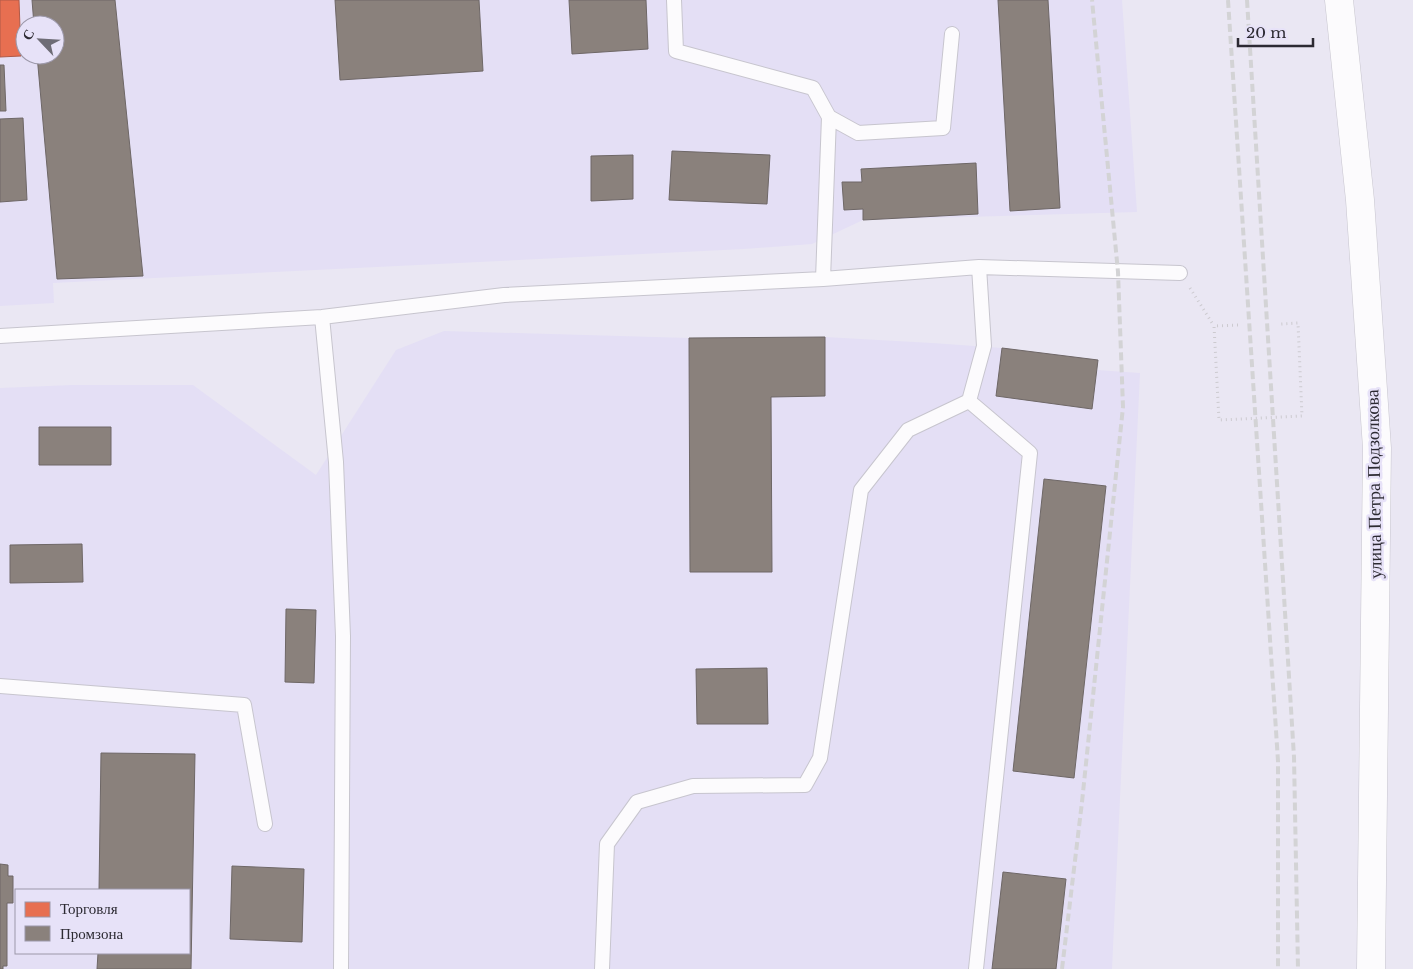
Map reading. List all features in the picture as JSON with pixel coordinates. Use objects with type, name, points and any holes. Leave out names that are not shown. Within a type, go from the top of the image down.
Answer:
[{"type":"street","name":"улица Петра Подзолкова","points":[[1339,0],[1360,200],[1377,448],[1371,969]]},
{"type":"lane","points":[[674,0],[676,50],[813,88],[828,117],[823,279]]},
{"type":"lane","points":[[828,117],[858,133],[943,128],[952,34]]},
{"type":"lane","points":[[602,969],[607,844],[637,802],[694,786],[805,785],[820,758],[861,490],[908,430],[969,401],[984,346],[979,267]]},
{"type":"lane","points":[[0,336],[322,317],[504,295],[823,279],[979,267],[1180,273]]},
{"type":"lane","points":[[322,317],[336,462],[343,636],[341,969]]},
{"type":"lane","points":[[969,401],[1030,453],[976,969]]},
{"type":"lane","points":[[0,686],[244,705],[265,824]]},
{"type":"path","points":[[1180,273],[1214,326],[1218,420],[1302,416],[1298,323],[1281,324]]},
{"type":"path","points":[[1214,326],[1238,324]]},
{"type":"shaded area","points":[[0,0],[1122,0],[1137,212],[863,220],[812,244],[744,249],[53,283],[54,303],[0,306]]},
{"type":"shaded area","points":[[444,331],[689,338],[825,337],[932,343],[1002,348],[1098,360],[1097,370],[1140,373],[1112,969],[0,969],[0,388],[72,385],[193,385],[316,475],[396,350]]},
{"type":"building: Торговля","points":[[0,0],[19,0],[20,15],[15,15],[15,56],[0,57]]},
{"type":"building: Промзона","points":[[32,0],[115,0],[143,276],[57,279],[38,65],[65,65],[65,15],[33,15]]},
{"type":"building: Промзона","points":[[335,0],[479,0],[483,71],[340,80]]},
{"type":"building: Промзона","points":[[569,0],[646,0],[648,49],[572,54]]},
{"type":"building: Промзона","points":[[998,0],[1048,0],[1060,208],[1010,211]]},
{"type":"building: Промзона","points":[[0,65],[4,65],[6,111],[0,111]]},
{"type":"building: Промзона","points":[[23,118],[27,200],[0,202],[0,119]]},
{"type":"building: Промзона","points":[[672,151],[770,155],[767,204],[669,200]]},
{"type":"building: Промзона","points":[[633,155],[633,199],[591,201],[591,156]]},
{"type":"building: Промзона","points":[[976,163],[978,214],[863,220],[863,209],[844,210],[842,182],[862,182],[861,169]]},
{"type":"building: Промзона","points":[[825,337],[825,396],[771,397],[772,572],[690,572],[689,338]]},
{"type":"building: Промзона","points":[[1002,348],[1098,360],[1092,409],[996,396]]},
{"type":"building: Промзона","points":[[39,427],[111,427],[111,465],[39,465]]},
{"type":"building: Промзона","points":[[1044,479],[1106,486],[1074,778],[1013,771]]},
{"type":"building: Промзона","points":[[82,544],[83,582],[10,583],[10,545]]},
{"type":"building: Промзона","points":[[286,609],[316,610],[314,683],[285,682]]},
{"type":"building: Промзона","points":[[767,668],[768,724],[697,724],[696,669]]},
{"type":"building: Промзона","points":[[101,753],[195,754],[191,969],[97,969],[98,954],[190,954],[190,889],[99,889]]},
{"type":"building: Промзона","points":[[0,864],[8,865],[8,876],[13,876],[13,903],[7,903],[7,966],[3,966],[3,969],[0,969]]},
{"type":"building: Промзона","points":[[232,866],[304,869],[302,942],[230,939]]},
{"type":"building: Промзона","points":[[1003,872],[1066,879],[1056,969],[992,969]]},
{"type":"railway","points":[[1062,969],[1082,802],[1123,407],[1118,272],[1092,0]]},
{"type":"railway","points":[[1228,0],[1278,761],[1278,969]]},
{"type":"railway","points":[[1247,0],[1294,757],[1298,969]]}]
